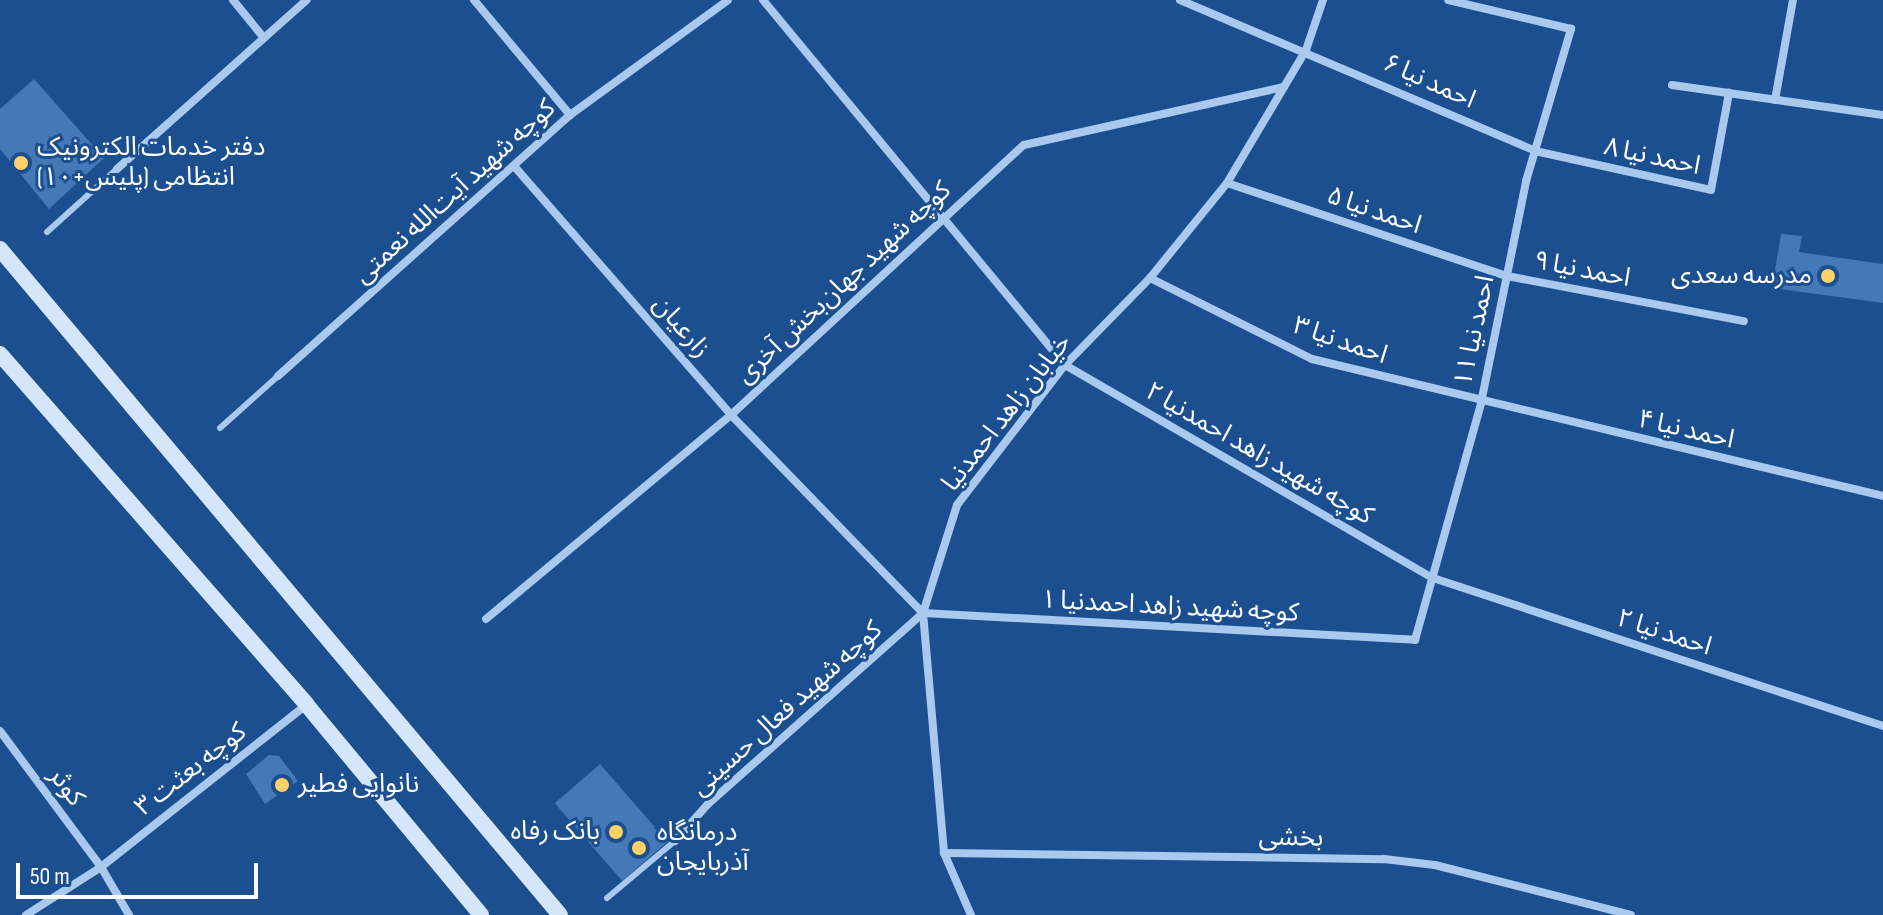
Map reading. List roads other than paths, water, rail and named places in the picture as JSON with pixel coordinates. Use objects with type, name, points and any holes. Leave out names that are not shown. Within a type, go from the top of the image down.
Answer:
[{"type":"main road","points":[[0,249],[560,915]]},
{"type":"main road","points":[[0,354],[306,704],[481,915]]},
{"type":"street","points":[[233,0],[264,38]]},
{"type":"street","points":[[117,169],[307,0]]},
{"type":"street","points":[[474,0],[570,115]]},
{"type":"street","name":"کوچه شهید آیت‌الله نعمتی","points":[[278,376],[570,115],[728,0]]},
{"type":"street","points":[[763,0],[1065,365]]},
{"type":"street","name":"احمد نیا ۶","points":[[1180,0],[1306,50],[1535,151]]},
{"type":"street","name":"خیابان زاهد احمدنیا","points":[[971,915],[944,853],[923,613],[957,505],[1065,365],[1150,278],[1227,183],[1306,50],[1323,0]]},
{"type":"street","name":"احمد نیا ۱۱","points":[[1415,640],[1481,403],[1535,151],[1571,29],[1448,0]]},
{"type":"street","points":[[1775,100],[1793,0]]},
{"type":"street","points":[[1672,85],[1883,115]]},
{"type":"street","name":"کوچه شهید جهان‌بخش آخری","points":[[486,619],[731,415],[942,217],[1024,145],[1284,87]]},
{"type":"street","name":"احمد نیا ۸","points":[[1535,151],[1711,190],[1729,93]]},
{"type":"street","name":"زارعیان","points":[[514,166],[731,415],[923,613]]},
{"type":"street","name":"احمد نیا ۵","points":[[1227,183],[1507,276]]},
{"type":"street","name":"احمد نیا ۹","points":[[1507,276],[1744,321]]},
{"type":"street","name":"احمد نیا ۳","points":[[1150,278],[1312,359],[1481,403]]},
{"type":"street","name":"کوچه شهید زاهد احمدنیا ۲","points":[[1065,365],[1433,578]]},
{"type":"street","name":"احمد نیا ۴","points":[[1481,403],[1883,496]]},
{"type":"street","name":"احمد نیا ۲","points":[[1433,578],[1883,726]]},
{"type":"street","name":"کوچه شهید زاهد احمدنیا ۱","points":[[923,613],[1415,640]]},
{"type":"street","name":"کوچه شهید فعال حسینی","points":[[675,841],[708,804],[923,613]]},
{"type":"street","name":"کوچه بعثت ۳","points":[[26,915],[101,867],[306,704]]},
{"type":"street","name":"کوثر","points":[[0,731],[101,867],[129,915]]},
{"type":"street","name":"بخشی","points":[[944,853],[1384,859],[1435,865],[1631,915]]},
{"type":"lane","points":[[47,232],[117,169]]},
{"type":"lane","name":"کوچه شهید آیت‌الله نعمتی","points":[[220,428],[278,376]]},
{"type":"lane","name":"کوچه شهید فعال حسینی","points":[[607,898],[675,841]]},
{"type":"place","name":"دفتر خدمات الکترونیک انتظامی (پلیس+۱۰)","points":[[21,163]]},
{"type":"place","name":"مدرسه سعدی","points":[[1828,276]]},
{"type":"place","name":"نانوایی فطیر","points":[[282,785]]},
{"type":"place","name":"بانک رفاه","points":[[616,832]]},
{"type":"place","name":"درمانگاه آذربایجان","points":[[639,848]]}]
